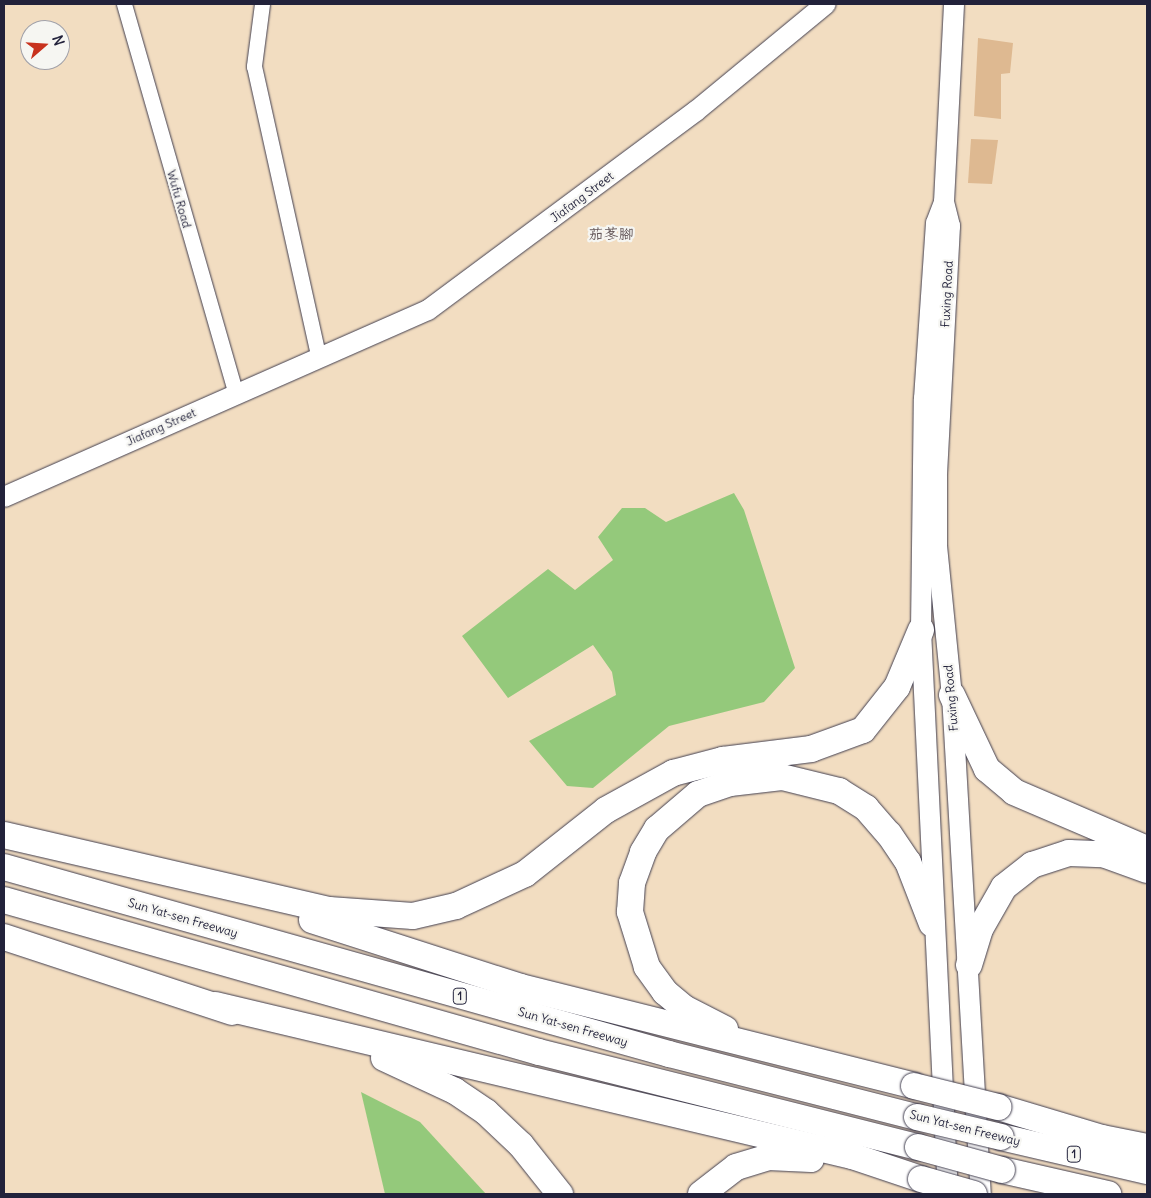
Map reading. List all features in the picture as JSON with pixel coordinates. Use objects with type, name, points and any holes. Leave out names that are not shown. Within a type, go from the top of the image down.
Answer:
[{"type":"highway","points":[[4,835],[207,883],[377,916],[413,916],[456,906],[525,874],[606,810],[674,773],[723,760],[811,749],[863,730],[897,687],[921,630]]},
{"type":"highway","points":[[952,695],[987,769],[1014,792],[1147,849]]},
{"type":"highway","points":[[764,1048],[692,1013],[665,992],[647,967],[635,937],[632,883],[643,852],[677,809],[698,794],[758,778],[808,780],[839,791],[866,808],[889,834],[908,862],[932,924]]},
{"type":"highway","points":[[969,965],[980,929],[1004,887],[1032,865],[1069,853],[1094,854],[1147,870]]},
{"type":"highway","name":"Sun Yat-sen Freeway","points":[[4,867],[669,1054],[917,1117],[1147,1171]]},
{"type":"highway","points":[[207,883],[521,987],[998,1106],[1102,1138],[1147,1147]]},
{"type":"highway","points":[[4,900],[539,1052],[918,1147],[1002,1170],[1108,1194]]},
{"type":"highway","points":[[4,937],[215,1005],[257,1022],[387,1060],[454,1091],[521,1145],[560,1194]]},
{"type":"highway","points":[[215,1005],[852,1156],[878,1168]]},
{"type":"highway","points":[[1042,1118],[1147,1129]]},
{"type":"highway","points":[[701,1194],[736,1167],[768,1157],[878,1168],[974,1194]]},
{"type":"main road","name":"Jiafang Street","points":[[4,497],[419,314],[458,290],[696,111],[826,4]]},
{"type":"main road","name":"Fuxing Road","points":[[954,4],[944,202],[950,226],[937,476],[938,546],[952,695],[981,1194]]},
{"type":"main road","name":"Fuxing Road","points":[[944,202],[936,223],[924,398],[921,630],[932,924],[948,1194]]},
{"type":"street","name":"Wufu Road","points":[[124,4],[236,394]]},
{"type":"street","points":[[262,4],[254,66],[319,358]]},
{"type":"green space","points":[[734,493],[744,510],[795,668],[764,702],[669,726],[593,788],[567,786],[529,741],[616,695],[612,672],[593,645],[508,698],[462,636],[548,569],[575,590],[613,560],[598,537],[622,508],[645,508],[666,522]]},
{"type":"green space","points":[[361,1092],[420,1122],[486,1194],[385,1194]]},
{"type":"building","points":[[978,38],[1013,43],[1010,73],[1001,74],[1001,119],[974,116]]},
{"type":"building","points":[[971,139],[998,140],[992,184],[968,183]]},
{"type":"district","name":"茄苳腳","points":[[611,234]]}]
